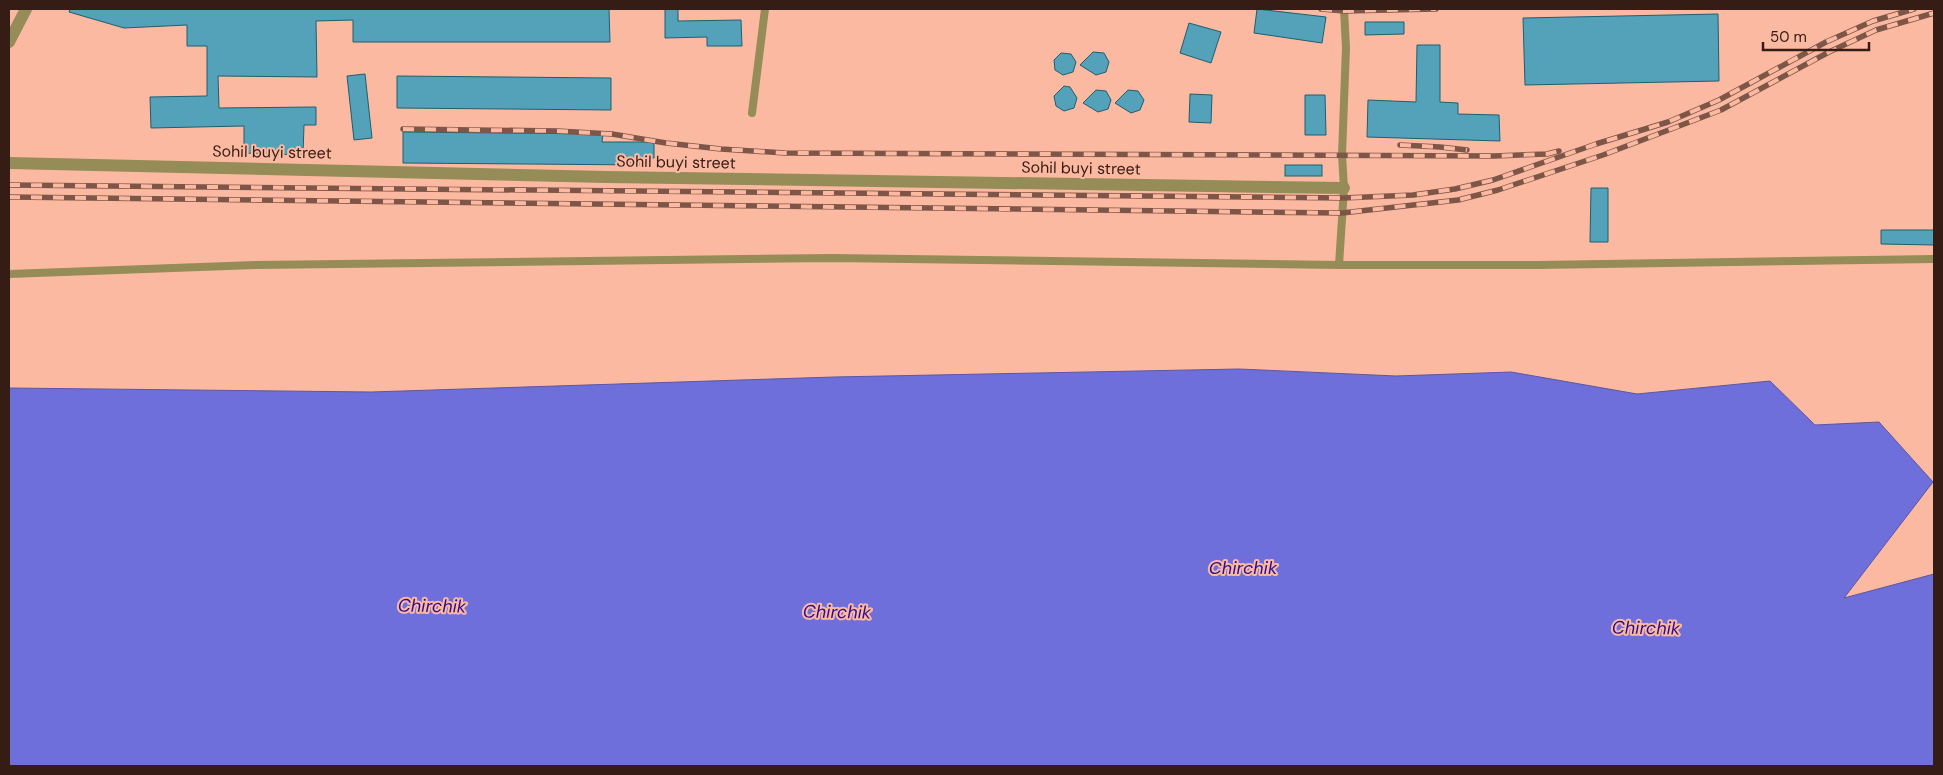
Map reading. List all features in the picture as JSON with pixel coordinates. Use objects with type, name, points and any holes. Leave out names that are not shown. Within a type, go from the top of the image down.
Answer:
[{"type":"street","points":[[9,42],[26,9]]},
{"type":"street","name":"Sohil buyi street","points":[[9,163],[606,177],[1344,188]]},
{"type":"lane","points":[[752,113],[765,9]]},
{"type":"lane","points":[[1338,266],[1344,188],[1342,155],[1346,48],[1344,9]]},
{"type":"lane","points":[[9,274],[254,266],[833,258],[1338,266],[1934,259]]},
{"type":"water","name":"Chirchik","points":[[1239,369],[1396,376],[1511,372],[1637,394],[1770,381],[1815,425],[1879,422],[1933,482],[1844,598],[1934,574],[1934,766],[9,766],[9,388],[371,392],[834,377]]},
{"type":"building","points":[[70,9],[609,9],[610,42],[353,42],[353,20],[316,21],[317,77],[218,76],[219,108],[316,107],[316,125],[304,125],[303,155],[244,153],[244,126],[151,128],[150,97],[207,96],[207,46],[187,46],[187,25],[124,28],[69,12]]},
{"type":"building","points":[[665,9],[678,9],[678,21],[741,20],[742,46],[707,46],[707,37],[665,38]]},
{"type":"building","points":[[1257,9],[1326,17],[1322,43],[1254,33]]},
{"type":"building","points":[[1718,14],[1719,81],[1525,85],[1523,18]]},
{"type":"building","points":[[1365,22],[1404,22],[1404,34],[1365,35]]},
{"type":"building","points":[[1189,23],[1221,32],[1211,63],[1180,53]]},
{"type":"building","points":[[1417,45],[1440,45],[1440,102],[1458,103],[1458,114],[1499,115],[1500,141],[1367,137],[1368,100],[1416,102]]},
{"type":"building","points":[[1093,52],[1104,53],[1109,62],[1106,72],[1096,75],[1080,65]]},
{"type":"building","points":[[1061,53],[1071,54],[1076,62],[1073,72],[1063,75],[1055,70],[1054,60]]},
{"type":"building","points":[[365,74],[372,138],[354,140],[347,76]]},
{"type":"building","points":[[397,76],[611,78],[611,110],[397,108]]},
{"type":"building","points":[[1064,86],[1070,87],[1077,98],[1074,108],[1064,111],[1056,106],[1054,96]]},
{"type":"building","points":[[1096,90],[1106,91],[1111,100],[1108,109],[1098,112],[1083,103]]},
{"type":"building","points":[[1128,90],[1138,91],[1144,100],[1140,110],[1131,113],[1115,103]]},
{"type":"building","points":[[1190,94],[1212,95],[1211,123],[1189,122]]},
{"type":"building","points":[[1305,95],[1325,95],[1326,135],[1305,135]]},
{"type":"building","points":[[403,132],[603,134],[602,142],[654,142],[654,158],[645,158],[645,165],[403,163]]},
{"type":"building","points":[[1285,165],[1322,165],[1322,176],[1285,176]]},
{"type":"building","points":[[1591,188],[1608,188],[1608,242],[1590,242]]},
{"type":"building","points":[[1881,230],[1934,230],[1934,245],[1881,244]]},
{"type":"railway","points":[[1321,9],[1344,11],[1436,9]]},
{"type":"railway","points":[[9,185],[1343,198],[1413,195],[1455,189],[1493,180],[1596,144],[1668,122],[1719,100],[1826,42],[1873,21],[1914,9]]},
{"type":"railway","points":[[9,197],[1342,213],[1458,200],[1498,190],[1603,155],[1721,110],[1829,52],[1876,30],[1934,13]]},
{"type":"railway","points":[[403,129],[557,131],[612,134],[666,143],[785,153],[1494,156],[1547,154],[1559,151]]},
{"type":"railway","points":[[1400,145],[1467,150]]}]
